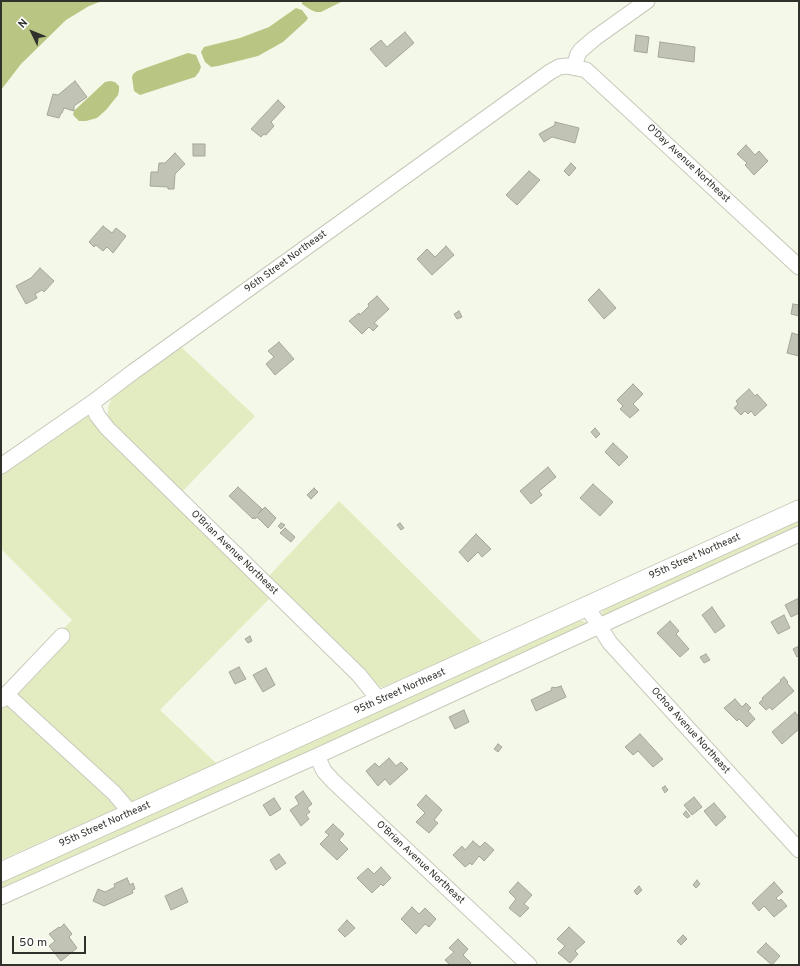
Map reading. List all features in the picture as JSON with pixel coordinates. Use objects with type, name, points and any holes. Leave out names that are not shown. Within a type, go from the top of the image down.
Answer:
[{"type":"main road","name":"95th Street Northeast","points":[[1,872],[799,510]]},
{"type":"street","points":[[574,67],[578,54],[581,50],[595,38],[647,1]]},
{"type":"street","name":"96th Street Northeast","points":[[1,466],[92,404],[133,372],[550,72],[559,67],[574,67]]},
{"type":"street","name":"O'Day Avenue Northeast","points":[[574,67],[586,70],[799,267]]},
{"type":"street","name":"O'Brian Avenue Northeast","points":[[92,404],[97,415],[106,428],[359,675],[380,701]]},
{"type":"street","points":[[1,897],[317,756],[799,534]]},
{"type":"street","name":"Ochoa Avenue Northeast","points":[[587,607],[610,643],[799,850]]},
{"type":"street","points":[[62,636],[4,697],[114,793],[130,814]]},
{"type":"street","name":"O'Brian Avenue Northeast","points":[[317,756],[324,771],[333,781],[529,965]]},
{"type":"shaded area","points":[[1,1],[102,1],[89,6],[66,20],[21,64],[1,90]]},
{"type":"shaded area","points":[[302,1],[343,1],[321,12],[316,12],[302,4]]},
{"type":"shaded area","points":[[296,8],[302,10],[308,18],[283,42],[258,56],[211,67],[205,62],[201,52],[204,47],[240,38],[269,27]]},
{"type":"shaded area","points":[[188,53],[196,55],[201,67],[195,77],[140,95],[134,91],[132,77],[137,71]]},
{"type":"shaded area","points":[[105,82],[115,82],[119,86],[118,95],[106,110],[97,118],[79,121],[73,115],[74,111]]},
{"type":"shaded area","points":[[179,345],[255,416],[180,494],[114,428],[108,416],[108,407],[114,393]]},
{"type":"shaded area","points":[[88,414],[272,596],[160,710],[217,764],[1,860],[1,694],[72,620],[1,549],[1,470]]},
{"type":"shaded area","points":[[339,501],[483,643],[383,687],[378,687],[267,578]]},
{"type":"shaded area","points":[[799,520],[799,530],[611,618],[602,616],[601,614],[604,609]]},
{"type":"shaded area","points":[[577,621],[587,623],[586,626],[1,892],[1,882],[363,716]]},
{"type":"building","points":[[405,32],[414,43],[386,67],[370,49],[381,40],[387,47]]},
{"type":"building","points":[[636,35],[649,37],[647,53],[634,51]]},
{"type":"building","points":[[660,42],[695,47],[694,62],[658,57]]},
{"type":"building","points":[[75,81],[87,97],[74,106],[74,111],[64,108],[59,118],[47,115],[53,94],[58,95]]},
{"type":"building","points":[[278,100],[285,107],[271,122],[274,126],[266,135],[264,134],[261,137],[251,129]]},
{"type":"building","points":[[555,122],[579,128],[575,143],[552,137],[544,142],[539,134],[555,125]]},
{"type":"building","points":[[193,144],[205,144],[205,156],[193,156]]},
{"type":"building","points":[[746,145],[755,155],[759,151],[768,161],[754,175],[745,165],[747,163],[737,154]]},
{"type":"building","points":[[175,153],[185,164],[175,174],[174,189],[168,189],[168,187],[150,186],[151,172],[158,172],[159,163],[165,163]]},
{"type":"building","points":[[571,163],[576,168],[569,176],[564,171]]},
{"type":"building","points":[[529,171],[540,180],[517,205],[506,195]]},
{"type":"building","points":[[103,226],[112,233],[116,228],[126,236],[113,253],[107,247],[103,251],[96,245],[94,247],[89,242]]},
{"type":"building","points":[[446,246],[454,255],[432,275],[417,259],[427,249],[435,257]]},
{"type":"building","points":[[40,268],[54,281],[44,292],[42,290],[35,294],[37,298],[26,304],[16,286],[31,278]]},
{"type":"building","points":[[599,289],[616,308],[604,319],[588,300]]},
{"type":"building","points":[[377,296],[389,309],[374,323],[378,326],[373,331],[369,327],[362,334],[349,321],[359,313],[360,315],[369,306],[368,304]]},
{"type":"building","points":[[793,304],[799,305],[799,316],[791,314]]},
{"type":"building","points":[[459,311],[462,317],[457,319],[454,314]]},
{"type":"building","points":[[792,333],[799,335],[799,356],[787,353]]},
{"type":"building","points":[[279,342],[294,359],[275,375],[266,364],[274,357],[268,351]]},
{"type":"building","points":[[633,384],[643,394],[633,404],[639,410],[630,418],[620,409],[623,406],[617,400]]},
{"type":"building","points":[[749,389],[755,396],[757,394],[767,405],[755,416],[751,411],[748,414],[745,411],[741,415],[734,408],[738,404],[736,401]]},
{"type":"building","points":[[595,428],[600,434],[596,438],[591,432]]},
{"type":"building","points":[[613,443],[628,457],[619,466],[605,452]]},
{"type":"building","points":[[548,467],[556,477],[539,491],[542,495],[531,504],[520,491]]},
{"type":"building","points":[[593,484],[613,502],[600,516],[580,498]]},
{"type":"building","points":[[238,487],[262,509],[258,514],[265,507],[276,518],[268,528],[257,517],[255,519],[254,517],[253,519],[229,496]]},
{"type":"building","points":[[314,488],[318,492],[311,499],[307,495]]},
{"type":"building","points":[[281,523],[285,525],[281,529],[278,526]]},
{"type":"building","points":[[400,523],[404,528],[401,530],[397,525]]},
{"type":"building","points":[[285,528],[295,537],[291,542],[280,533]]},
{"type":"building","points":[[476,534],[491,549],[482,557],[478,552],[468,562],[459,552]]},
{"type":"building","points":[[799,598],[799,613],[791,617],[785,605]]},
{"type":"building","points":[[712,607],[725,626],[715,633],[702,615]]},
{"type":"building","points":[[784,615],[790,628],[778,634],[771,622]]},
{"type":"building","points":[[670,621],[679,631],[676,634],[689,649],[680,657],[657,633]]},
{"type":"building","points":[[250,636],[252,641],[248,643],[245,639]]},
{"type":"building","points":[[799,646],[799,656],[797,657],[793,649]]},
{"type":"building","points":[[706,654],[710,660],[704,663],[700,657]]},
{"type":"building","points":[[239,667],[246,679],[235,684],[229,672]]},
{"type":"building","points":[[266,668],[275,685],[263,692],[253,675]]},
{"type":"building","points":[[784,677],[794,691],[772,710],[770,707],[766,710],[759,703],[763,699],[762,698]]},
{"type":"building","points":[[561,686],[566,697],[536,711],[531,700],[552,690],[551,688]]},
{"type":"building","points":[[735,699],[742,707],[746,703],[751,708],[748,711],[755,719],[747,727],[739,719],[737,721],[724,708]]},
{"type":"building","points":[[464,710],[469,722],[455,729],[449,717]]},
{"type":"building","points":[[795,712],[799,717],[799,729],[782,744],[772,732]]},
{"type":"building","points":[[640,734],[663,759],[653,767],[638,751],[633,755],[625,747]]},
{"type":"building","points":[[498,744],[502,747],[498,752],[494,749]]},
{"type":"building","points":[[389,758],[396,766],[401,762],[408,769],[390,785],[385,779],[378,786],[366,771],[375,763],[379,767]]},
{"type":"building","points":[[665,786],[668,790],[665,793],[662,788]]},
{"type":"building","points":[[303,791],[312,804],[307,808],[310,812],[306,815],[309,819],[301,826],[290,810],[299,804],[295,797]]},
{"type":"building","points":[[426,795],[442,810],[434,820],[438,823],[429,833],[416,822],[425,813],[417,805]]},
{"type":"building","points":[[694,797],[702,807],[692,815],[684,805]]},
{"type":"building","points":[[274,798],[281,809],[270,816],[263,805]]},
{"type":"building","points":[[714,803],[726,817],[716,826],[704,811]]},
{"type":"building","points":[[686,811],[690,816],[687,818],[683,814]]},
{"type":"building","points":[[333,824],[344,834],[339,840],[348,849],[337,860],[320,844],[329,835],[325,832]]},
{"type":"building","points":[[473,841],[480,847],[485,842],[494,850],[484,861],[479,856],[472,865],[470,863],[465,867],[453,855],[462,846],[465,850]]},
{"type":"building","points":[[279,854],[286,863],[276,870],[270,860]]},
{"type":"building","points":[[381,867],[391,878],[383,886],[381,884],[372,893],[357,878],[368,868],[374,874]]},
{"type":"building","points":[[127,878],[130,885],[133,883],[135,889],[132,890],[133,893],[104,906],[93,901],[98,889],[105,892],[115,887],[114,884]]},
{"type":"building","points":[[697,880],[700,884],[696,888],[693,885]]},
{"type":"building","points":[[518,882],[532,895],[524,904],[529,908],[520,917],[509,908],[516,899],[509,892]]},
{"type":"building","points":[[774,882],[783,892],[776,898],[779,901],[781,899],[787,906],[774,917],[764,906],[759,911],[752,903]]},
{"type":"building","points":[[639,886],[642,890],[637,895],[634,891]]},
{"type":"building","points":[[182,888],[188,902],[171,910],[165,896]]},
{"type":"building","points":[[412,907],[419,914],[425,908],[436,919],[429,927],[425,924],[416,934],[401,919]]},
{"type":"building","points":[[347,920],[355,928],[345,937],[338,930]]},
{"type":"building","points":[[64,924],[72,934],[69,937],[77,948],[61,961],[49,946],[55,941],[49,934]]},
{"type":"building","points":[[569,927],[585,942],[575,951],[578,954],[570,963],[558,953],[565,946],[557,939]]},
{"type":"building","points":[[683,935],[687,939],[681,945],[677,941]]},
{"type":"building","points":[[458,939],[468,949],[463,955],[471,963],[469,965],[450,965],[445,960],[454,952],[449,948]]},
{"type":"building","points":[[766,943],[780,956],[772,965],[757,952]]}]
